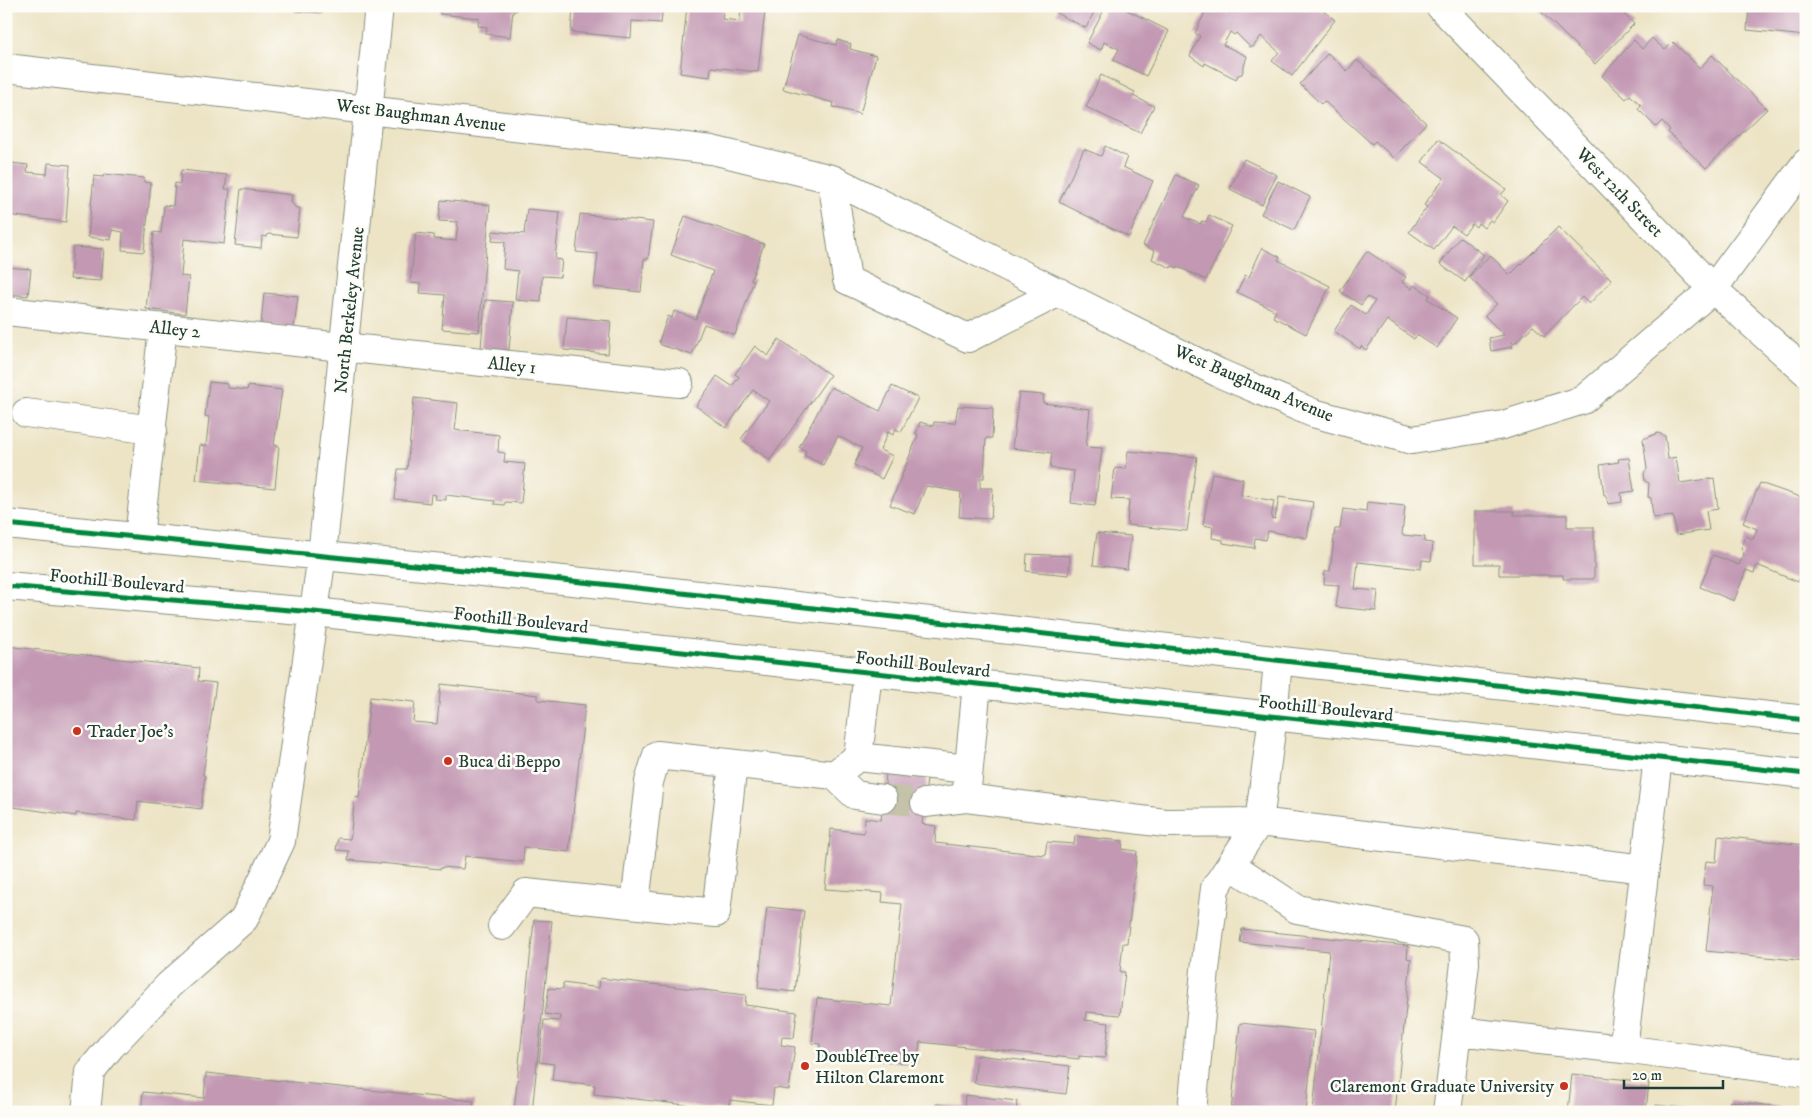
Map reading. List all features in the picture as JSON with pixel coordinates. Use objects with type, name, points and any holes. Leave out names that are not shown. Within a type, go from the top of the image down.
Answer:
[{"type":"main road","name":"North Berkeley Avenue","points":[[86,1112],[90,1072],[111,1046],[169,985],[244,919],[281,841],[322,555],[370,109],[379,6]]},
{"type":"main road","name":"West 12th Street","points":[[1440,6],[1713,289],[1806,372]]},
{"type":"main road","name":"West Baughman Avenue","points":[[6,68],[712,150],[832,179],[1219,372],[1313,412],[1412,440],[1503,425],[1583,400],[1713,289],[1806,163]]},
{"type":"main road","points":[[832,179],[847,280],[968,338],[1059,292]]},
{"type":"main road","name":"Alley 2","points":[[6,311],[345,346]]},
{"type":"main road","points":[[140,537],[163,328]]},
{"type":"main road","name":"Alley 1","points":[[345,346],[679,383]]},
{"type":"main road","points":[[26,413],[153,430]]},
{"type":"main road","points":[[6,524],[602,584],[1806,720]]},
{"type":"main road","name":"Foothill Boulevard","points":[[6,586],[314,612],[1806,774]]},
{"type":"main road","points":[[1192,1112],[1205,970],[1215,888],[1259,822],[1274,716],[1278,661]]},
{"type":"main road","points":[[858,757],[868,672]]},
{"type":"main road","points":[[966,798],[977,684]]},
{"type":"main road","points":[[635,904],[649,782],[657,755],[834,775],[855,795],[883,799]]},
{"type":"main road","points":[[834,775],[858,757],[968,769]]},
{"type":"main road","points":[[1623,1049],[1658,758]]},
{"type":"main road","points":[[502,926],[526,893],[716,913],[733,764]]},
{"type":"main road","points":[[925,803],[966,798],[1165,823],[1259,822],[1645,869]]},
{"type":"main road","points":[[1231,865],[1297,910],[1464,940],[1465,963],[1447,1112]]},
{"type":"main road","points":[[1457,1031],[1623,1049],[1806,1073]]},
{"type":"building","points":[[296,6],[324,6],[323,13],[295,11]]},
{"type":"building","points":[[441,6],[516,6],[516,11],[513,11],[510,37],[486,34],[487,27],[478,26],[479,18],[440,14]]},
{"type":"building","points":[[556,6],[663,6],[661,23],[632,21],[631,38],[571,32],[573,9]]},
{"type":"building","points":[[687,6],[724,6],[722,19],[740,21],[741,8],[765,11],[758,72],[711,67],[710,77],[680,73]]},
{"type":"building","points":[[1059,6],[1097,6],[1086,28],[1056,13]]},
{"type":"building","points":[[1106,6],[1119,6],[1169,31],[1146,76],[1113,60],[1119,49],[1104,42],[1101,50],[1087,43]]},
{"type":"building","points":[[1208,6],[1214,6],[1229,13],[1236,12],[1240,6],[1304,6],[1307,10],[1309,6],[1317,6],[1335,20],[1292,76],[1272,61],[1279,52],[1261,36],[1253,47],[1250,47],[1236,33],[1234,35],[1230,32],[1223,45],[1247,56],[1242,74],[1238,75],[1236,79],[1205,63],[1204,66],[1190,56],[1200,36],[1195,33]]},
{"type":"building","points":[[1535,6],[1616,6],[1634,24],[1595,64]]},
{"type":"building","points":[[1749,6],[1806,6],[1806,36],[1747,30]]},
{"type":"building","points":[[798,35],[836,45],[837,40],[851,44],[850,49],[876,56],[860,114],[833,107],[834,103],[783,89]]},
{"type":"building","points":[[1652,38],[1665,50],[1673,42],[1700,68],[1712,55],[1767,109],[1706,168],[1668,132],[1670,130],[1662,121],[1656,127],[1638,109],[1641,105],[1630,95],[1626,99],[1602,76],[1634,40],[1642,49]]},
{"type":"building","points":[[1328,53],[1347,71],[1357,60],[1426,123],[1394,158],[1375,141],[1372,144],[1324,101],[1321,104],[1300,84]]},
{"type":"building","points":[[1101,75],[1135,92],[1133,96],[1154,106],[1140,133],[1086,107]]},
{"type":"building","points":[[1438,139],[1506,189],[1501,195],[1508,201],[1493,222],[1490,220],[1484,228],[1478,223],[1476,227],[1472,224],[1464,234],[1452,226],[1434,250],[1409,232],[1427,207],[1424,205],[1444,178],[1422,162]]},
{"type":"building","points":[[1105,146],[1127,157],[1123,167],[1153,181],[1129,237],[1059,202],[1084,149],[1101,156]]},
{"type":"building","points":[[1244,159],[1277,175],[1262,205],[1230,189]]},
{"type":"building","points":[[12,163],[28,165],[27,172],[47,174],[48,163],[70,165],[66,222],[6,215]]},
{"type":"building","points":[[181,170],[227,175],[225,189],[230,189],[224,244],[184,239],[181,276],[189,277],[185,314],[146,309],[154,232],[161,233],[164,205],[173,206],[175,183],[180,184]]},
{"type":"building","points":[[104,174],[144,178],[144,182],[151,183],[144,252],[122,250],[123,232],[112,230],[111,240],[88,237],[94,176],[103,177]]},
{"type":"building","points":[[1176,175],[1199,185],[1184,217],[1200,224],[1202,221],[1206,222],[1209,215],[1232,226],[1206,280],[1183,269],[1172,266],[1171,268],[1152,259],[1155,251],[1143,245]]},
{"type":"building","points":[[1278,181],[1310,197],[1294,230],[1261,214]]},
{"type":"building","points":[[241,189],[292,195],[291,202],[296,208],[300,208],[297,237],[268,234],[267,237],[262,236],[261,248],[235,245]]},
{"type":"building","points":[[441,200],[490,205],[479,332],[442,329],[445,295],[420,293],[421,284],[410,283],[416,233],[434,235],[434,239],[456,241],[458,222],[439,221]]},
{"type":"building","points":[[527,209],[560,212],[555,259],[562,260],[560,277],[542,276],[541,302],[515,300],[518,271],[503,269],[505,242],[492,241],[493,231],[524,234]]},
{"type":"building","points":[[580,214],[653,222],[648,259],[644,259],[641,292],[594,287],[598,254],[576,252]]},
{"type":"building","points":[[685,216],[764,244],[735,335],[704,324],[692,355],[661,345],[659,341],[668,316],[672,318],[674,311],[696,319],[713,271],[671,255]]},
{"type":"building","points":[[1558,227],[1612,280],[1589,304],[1582,297],[1544,336],[1533,326],[1514,344],[1511,341],[1512,347],[1491,351],[1489,338],[1504,335],[1485,316],[1497,304],[1469,277],[1490,255],[1510,275]]},
{"type":"building","points":[[1460,237],[1484,255],[1465,282],[1440,264]]},
{"type":"building","points":[[73,247],[104,249],[101,281],[70,279]]},
{"type":"building","points":[[1262,248],[1280,257],[1278,260],[1330,286],[1306,334],[1273,317],[1276,311],[1237,292],[1245,275],[1249,277]]},
{"type":"building","points":[[1367,251],[1406,277],[1402,282],[1412,289],[1414,285],[1430,295],[1428,299],[1457,318],[1437,348],[1417,335],[1414,339],[1387,320],[1366,350],[1361,346],[1360,349],[1334,331],[1351,305],[1366,315],[1375,301],[1367,297],[1361,305],[1340,291]]},
{"type":"building","points":[[6,267],[31,269],[28,296],[6,294]]},
{"type":"building","points":[[264,293],[298,296],[294,328],[261,324]]},
{"type":"building","points":[[485,300],[513,302],[509,350],[481,348]]},
{"type":"building","points":[[567,317],[611,321],[608,354],[564,350]]},
{"type":"building","points":[[779,339],[830,375],[770,460],[741,439],[769,401],[753,390],[726,428],[696,406],[717,376],[732,386],[739,377],[735,374],[755,346],[768,356]]},
{"type":"building","points":[[209,382],[228,384],[228,388],[247,390],[248,386],[282,390],[274,445],[279,446],[275,488],[196,480],[200,445],[206,446],[209,417],[205,416]]},
{"type":"building","points":[[892,386],[918,398],[901,432],[896,429],[893,435],[888,432],[880,450],[893,456],[882,479],[854,465],[862,448],[838,436],[823,465],[804,455],[806,451],[799,447],[831,387],[880,411]]},
{"type":"building","points":[[1019,393],[1044,395],[1043,403],[1090,409],[1086,447],[1102,448],[1095,506],[1071,503],[1074,471],[1050,468],[1052,453],[1012,448]]},
{"type":"building","points":[[414,398],[458,403],[455,430],[499,435],[498,452],[505,453],[504,462],[525,464],[521,503],[505,502],[505,505],[494,504],[495,501],[446,495],[446,500],[435,499],[436,495],[431,494],[430,503],[395,499],[398,469],[407,469]]},
{"type":"building","points":[[958,406],[993,408],[992,438],[986,438],[984,478],[980,478],[980,488],[993,488],[991,519],[959,517],[961,492],[926,486],[915,514],[890,505],[918,435],[916,434],[920,422],[933,426],[934,422],[955,423]]},
{"type":"building","points":[[1658,433],[1665,436],[1668,459],[1676,457],[1680,483],[1714,478],[1718,509],[1706,511],[1709,530],[1676,535],[1673,516],[1653,518],[1651,498],[1648,497],[1649,483],[1645,481],[1644,473],[1647,469],[1643,439]]},
{"type":"building","points":[[1128,451],[1197,457],[1187,531],[1127,525],[1129,500],[1111,499],[1115,468],[1126,469]]},
{"type":"building","points":[[1629,458],[1634,491],[1621,493],[1622,502],[1608,504],[1606,495],[1604,495],[1600,465],[1619,462],[1618,459]]},
{"type":"building","points":[[1212,473],[1243,479],[1241,495],[1274,501],[1271,518],[1275,519],[1279,497],[1313,502],[1307,538],[1268,531],[1266,540],[1255,538],[1254,548],[1223,543],[1223,540],[1212,538],[1213,527],[1203,525]]},
{"type":"building","points":[[1760,483],[1806,499],[1806,563],[1798,582],[1757,565],[1754,573],[1746,570],[1734,601],[1700,587],[1713,555],[1739,565],[1744,554],[1741,549],[1746,536],[1753,539],[1757,529],[1743,523]]},
{"type":"building","points":[[1367,502],[1405,506],[1402,535],[1425,537],[1424,542],[1433,543],[1431,561],[1422,560],[1421,569],[1358,562],[1355,589],[1378,591],[1376,611],[1336,607],[1339,585],[1324,584],[1325,571],[1330,571],[1335,529],[1340,529],[1343,509],[1366,512]]},
{"type":"building","points":[[1475,511],[1514,511],[1514,515],[1567,515],[1567,527],[1594,527],[1594,579],[1563,579],[1563,575],[1499,575],[1499,564],[1475,564]]},
{"type":"building","points":[[1097,533],[1131,536],[1127,569],[1093,565]]},
{"type":"building","points":[[1027,554],[1070,556],[1069,575],[1026,571]]},
{"type":"building","points":[[6,646],[199,668],[198,681],[216,683],[203,775],[205,776],[201,809],[138,801],[136,820],[76,813],[76,816],[6,806]]},
{"type":"building","name":"Buca di Beppo","points":[[441,684],[538,695],[538,700],[585,705],[569,852],[524,847],[523,862],[465,856],[463,869],[442,867],[441,869],[348,860],[349,851],[336,850],[338,838],[350,839],[355,797],[359,798],[370,697],[415,702],[413,722],[437,724]]},
{"type":"building","points":[[886,774],[927,779],[922,824],[936,826],[935,843],[1045,855],[1047,842],[1074,844],[1075,836],[1123,841],[1122,849],[1137,851],[1127,943],[1123,943],[1120,972],[1125,972],[1120,1015],[1086,1012],[1085,1020],[1109,1023],[1105,1058],[1079,1056],[1079,1059],[920,1042],[917,1064],[819,1054],[820,1044],[812,1043],[817,998],[891,1006],[902,904],[882,902],[883,893],[825,889],[831,829],[864,833],[865,818],[881,820]]},
{"type":"building","points":[[1718,836],[1806,845],[1806,961],[1706,951],[1713,886],[1703,885],[1706,861],[1716,862]]},
{"type":"building","points":[[767,907],[804,911],[795,992],[758,988]]},
{"type":"building","points":[[534,920],[552,921],[532,1112],[514,1112]]},
{"type":"building","points":[[1242,929],[1408,946],[1407,958],[1411,959],[1395,1112],[1313,1112],[1329,951],[1240,942]]},
{"type":"building","points":[[600,978],[746,995],[745,1005],[797,1012],[794,1038],[782,1037],[781,1045],[795,1047],[789,1090],[774,1088],[772,1105],[730,1100],[728,1110],[594,1094],[595,1085],[552,1080],[554,1064],[539,1062],[544,1020],[559,1021],[560,1016],[545,1014],[549,988],[563,989],[563,983],[599,988]]},
{"type":"building","points":[[1240,1023],[1314,1031],[1306,1112],[1231,1112]]},
{"type":"building","points":[[977,1055],[1070,1066],[1066,1094],[974,1083]]},
{"type":"building","points":[[206,1073],[474,1101],[473,1112],[141,1112],[143,1092],[204,1098]]},
{"type":"building","points":[[1572,1074],[1649,1082],[1646,1112],[1568,1112]]},
{"type":"building","points":[[965,1095],[1017,1101],[1016,1112],[935,1112],[936,1104],[964,1107]]},
{"type":"building","points":[[1730,1101],[1782,1107],[1781,1112],[1729,1112]]},
{"type":"building","points":[[1656,1105],[1704,1110],[1704,1112],[1656,1112]]},
{"type":"tunnel","points":[[883,799],[925,803]]},
{"type":"cycle path","points":[[6,524],[602,584],[1806,720]]},
{"type":"cycle path","points":[[6,586],[314,612],[1806,774]]},
{"type":"place","name":"Trader Joe's","points":[[77,731]]},
{"type":"place","name":"Buca di Beppo","points":[[448,761]]},
{"type":"place","name":"DoubleTree by Hilton Claremont","points":[[805,1066]]},
{"type":"place","name":"Claremont Graduate University","points":[[1564,1086]]}]
